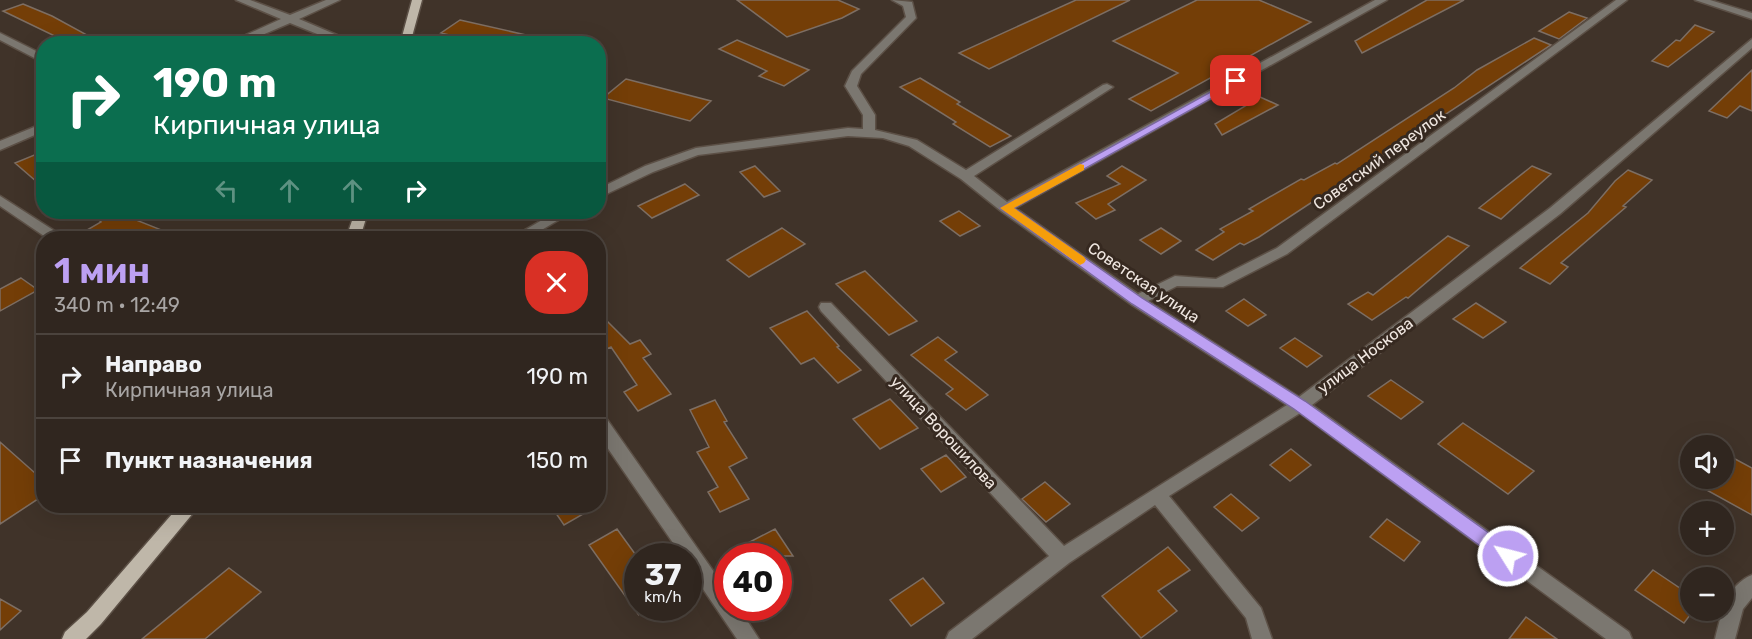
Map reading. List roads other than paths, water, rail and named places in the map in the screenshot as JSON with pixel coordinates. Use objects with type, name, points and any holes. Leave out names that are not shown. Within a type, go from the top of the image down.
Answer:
[{"type":"main road","points":[[407,36],[417,0]]},
{"type":"main road","points":[[72,639],[94,618],[184,513]]},
{"type":"street","points":[[242,0],[332,36]]},
{"type":"street","points":[[249,36],[335,0]]},
{"type":"street","points":[[869,132],[869,115],[851,86],[856,73],[911,18],[908,4],[897,0]]},
{"type":"street","points":[[1006,208],[1382,0]]},
{"type":"street","name":"Советский переулок","points":[[1137,301],[1175,280],[1218,284],[1282,251],[1622,0]]},
{"type":"street","points":[[1700,0],[1752,16]]},
{"type":"street","points":[[0,36],[36,56]]},
{"type":"street","name":"улица Носкова","points":[[956,639],[1062,558],[1157,494],[1300,405],[1555,211],[1752,42]]},
{"type":"street","points":[[966,176],[1107,87]]},
{"type":"street","points":[[0,146],[36,130]]},
{"type":"street","name":"Советская улица","points":[[606,190],[649,169],[696,152],[828,134],[869,132],[913,143],[966,176],[1006,208],[1137,301],[1300,405],[1622,639]]},
{"type":"street","points":[[0,200],[46,231]]},
{"type":"street","points":[[531,231],[552,219]]},
{"type":"street","name":"улица Ворошилова","points":[[826,307],[1062,558]]},
{"type":"street","points":[[606,432],[748,639]]},
{"type":"street","points":[[1157,494],[1254,614],[1262,639]]},
{"type":"street","points":[[1725,639],[1734,605],[1752,584]]}]
